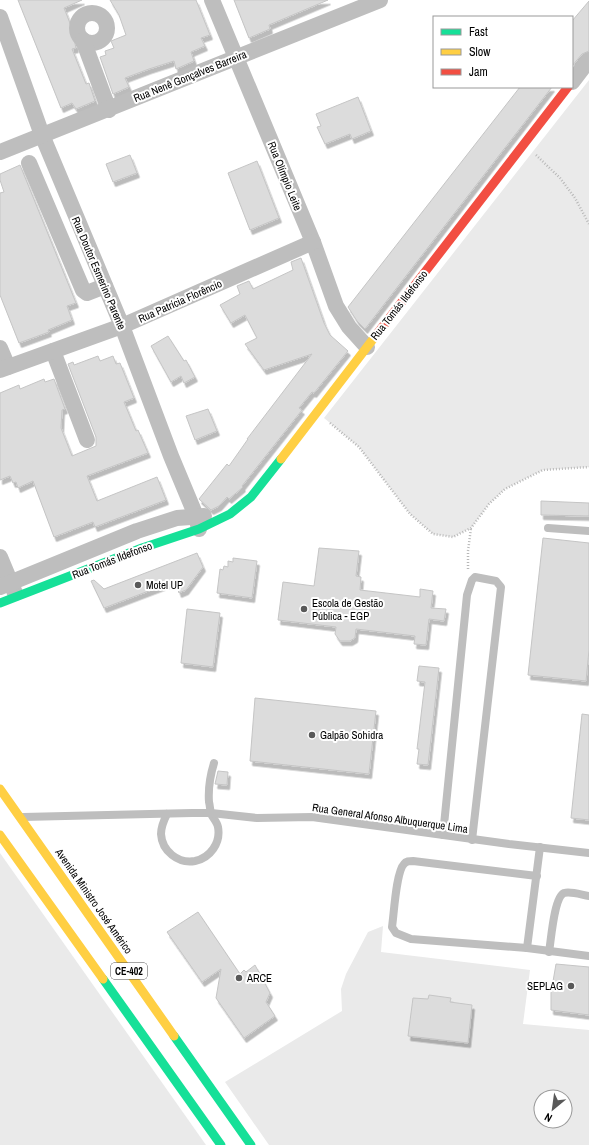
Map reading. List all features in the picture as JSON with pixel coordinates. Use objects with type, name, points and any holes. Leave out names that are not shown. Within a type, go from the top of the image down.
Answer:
[{"type":"main road","name":"Rua Tomás Ildefonso","points":[[224,516],[230,514],[251,497],[567,88]]},
{"type":"main road","name":"Rua Tomás Ildefonso","points":[[75,565],[142,548],[198,523]]},
{"type":"main road","name":"Rua Tomás Ildefonso","points":[[0,603],[9,589]]},
{"type":"main road","name":"Avenida Ministro José Américo","points":[[0,789],[3,802],[20,817],[251,1145]]},
{"type":"main road","name":"CE-402","points":[[0,835],[185,1082],[221,1145]]},
{"type":"main road","points":[[185,1082],[200,1071]]},
{"type":"street","name":"Rua Olímpio Leite","points":[[212,0],[312,242],[336,306],[349,328],[367,347]]},
{"type":"street","name":"Rua Nenê Gonçalves Barreira","points":[[0,152],[109,110],[236,57],[380,0]]},
{"type":"street","name":"Rua Doutor Esmerino Parente","points":[[0,17],[42,135],[122,326],[198,523]]},
{"type":"street","points":[[83,40],[109,110]]},
{"type":"street","points":[[573,81],[589,60]]},
{"type":"street","points":[[29,163],[82,290],[87,292],[105,286]]},
{"type":"street","name":"Rua Patrícia Florêncio","points":[[4,369],[122,326],[312,242]]},
{"type":"street","points":[[0,348],[4,369]]},
{"type":"street","points":[[53,351],[87,440]]},
{"type":"street","name":"Rua Tomás Ildefonso","points":[[9,589],[75,565],[137,531],[177,518],[198,523],[224,516]]},
{"type":"street","points":[[137,531],[142,548]]},
{"type":"street","points":[[0,557],[9,589]]},
{"type":"lane","points":[[548,528],[589,532]]},
{"type":"lane","points":[[442,836],[466,596],[472,580],[475,577],[496,581],[501,587],[472,840]]},
{"type":"lane","points":[[167,814],[162,824],[161,834],[163,843],[168,852],[175,858],[184,861],[194,861],[204,858],[211,852],[216,844],[218,835],[218,826],[211,813],[209,782],[214,763]]},
{"type":"lane","name":"Rua General Afonso Albuquerque Lima","points":[[20,817],[211,813],[257,818],[312,817],[472,840],[589,853]]},
{"type":"lane","points":[[527,948],[540,847]]},
{"type":"lane","points":[[537,876],[413,861],[406,862],[403,864],[398,882],[392,927],[396,933],[404,938],[410,939],[527,948],[589,956]]},
{"type":"lane","points":[[549,952],[559,897],[563,893],[589,896]]},
{"type":"path","points":[[524,143],[560,178],[575,198],[589,224]]},
{"type":"path","points":[[321,407],[324,418],[359,447],[410,514],[433,534],[453,537],[471,528],[489,504],[505,489],[543,470],[589,467]]},
{"type":"path","points":[[471,528],[468,551],[468,571],[472,580]]},
{"type":"shaded area","points":[[589,80],[589,467],[543,470],[505,489],[489,504],[471,528],[453,537],[433,534],[410,514],[359,447],[324,418]]},
{"type":"shaded area","points":[[0,853],[206,1145],[0,1145]]},
{"type":"shaded area","points":[[383,926],[381,952],[530,970],[523,1024],[589,1030],[589,1145],[269,1145],[225,1082],[342,1011],[341,989],[346,974],[368,932]]},
{"type":"building","points":[[18,0],[82,0],[64,8],[75,36],[74,39],[76,48],[72,49],[86,84],[89,83],[95,101],[76,109],[72,103],[61,108]]},
{"type":"building","points":[[110,0],[196,0],[210,35],[201,38],[205,46],[191,52],[194,61],[176,69],[174,61],[125,78],[129,87],[113,94],[100,57],[106,55],[105,51],[114,48],[111,41],[126,35],[119,15]]},
{"type":"building","points":[[234,0],[328,0],[269,25],[270,29],[249,38]]},
{"type":"building","points":[[589,1],[589,51],[582,54],[573,65],[573,20]]},
{"type":"building","points":[[519,88],[551,88],[365,329],[357,321],[348,307]]},
{"type":"building","points":[[358,97],[371,131],[352,139],[350,134],[325,144],[317,127],[321,126],[316,114]]},
{"type":"building","points":[[130,155],[137,173],[113,182],[106,164]]},
{"type":"building","points":[[257,161],[279,218],[250,230],[228,173]]},
{"type":"building","points":[[20,165],[76,303],[67,306],[72,320],[48,330],[49,332],[19,343],[0,295],[0,193],[4,192],[0,180],[0,174]]},
{"type":"building","points":[[301,258],[324,323],[330,335],[348,351],[314,393],[312,392],[299,408],[302,410],[242,486],[243,487],[229,499],[227,497],[219,506],[211,510],[199,499],[227,464],[229,466],[247,439],[312,354],[264,370],[245,344],[257,338],[245,315],[231,323],[220,305],[240,294],[237,286],[249,281],[253,289],[293,270],[291,262]]},
{"type":"building","points":[[168,336],[184,361],[186,360],[195,377],[184,383],[181,376],[171,382],[151,346]]},
{"type":"building","points":[[98,356],[100,361],[113,356],[116,364],[120,363],[134,398],[124,402],[136,431],[138,430],[148,453],[87,476],[97,501],[157,477],[166,500],[95,527],[93,522],[54,537],[33,481],[18,488],[16,482],[13,483],[10,476],[0,480],[0,393],[19,385],[20,389],[44,379],[45,382],[54,379],[65,409],[62,410],[61,428],[72,456],[96,446],[96,437],[68,364],[73,362],[74,365]]},
{"type":"building","points":[[208,409],[217,431],[195,440],[186,416]]},
{"type":"building","points":[[541,501],[589,503],[589,516],[541,515]]},
{"type":"building","points":[[543,538],[589,543],[589,650],[586,681],[528,675]]},
{"type":"building","name":"Escola de Gestão Pública - EGP","points":[[319,548],[359,551],[356,576],[361,577],[360,590],[420,597],[420,589],[433,591],[431,608],[446,609],[444,621],[429,619],[426,645],[414,644],[415,636],[356,629],[355,638],[350,641],[340,641],[335,634],[336,627],[278,620],[283,582],[314,586]]},
{"type":"building","name":"Motel UP","points":[[197,553],[203,567],[186,590],[179,593],[175,581],[104,608],[91,581],[94,580],[104,589]]},
{"type":"building","points":[[233,558],[257,561],[252,598],[217,593],[220,569],[223,570],[224,566],[228,567],[228,561],[233,562]]},
{"type":"building","points":[[187,609],[220,613],[213,667],[181,663]]},
{"type":"building","points":[[419,666],[439,668],[428,765],[417,764],[419,749],[417,749],[425,682],[417,681]]},
{"type":"building","name":"Galpão Sohidra","points":[[255,698],[376,711],[369,774],[250,761]]},
{"type":"building","points":[[582,714],[589,715],[589,820],[571,818]]},
{"type":"building","points":[[218,771],[228,772],[227,785],[215,784]]},
{"type":"building","name":"ARCE","points":[[198,912],[240,974],[244,970],[246,972],[255,965],[270,993],[266,1002],[275,1016],[244,1038],[216,998],[221,969],[202,982],[167,932]]},
{"type":"building","name":"SEPLAG","points":[[556,964],[589,967],[589,1015],[551,1010],[551,993]]},
{"type":"building","points":[[429,995],[451,998],[450,1002],[472,1005],[468,1043],[408,1036],[413,998],[428,999]]},
{"type":"traffic: fast","points":[[0,603],[142,548],[199,529],[230,514],[251,497],[281,459]]},
{"type":"traffic: fast","points":[[103,979],[221,1145]]},
{"type":"traffic: fast","points":[[174,1036],[251,1145]]},
{"type":"traffic: slow","points":[[281,459],[377,334]]},
{"type":"traffic: slow","points":[[0,789],[174,1036]]},
{"type":"traffic: slow","points":[[0,835],[103,979]]},
{"type":"traffic: jam","points":[[377,334],[567,88]]},
{"type":"place","name":"Motel UP","points":[[138,585]]},
{"type":"place","name":"Escola de Gestão Pública - EGP","points":[[304,609]]},
{"type":"place","name":"Galpão Sohidra","points":[[312,735]]},
{"type":"place","name":"ARCE","points":[[239,978]]},
{"type":"place","name":"SEPLAG","points":[[571,986]]}]
